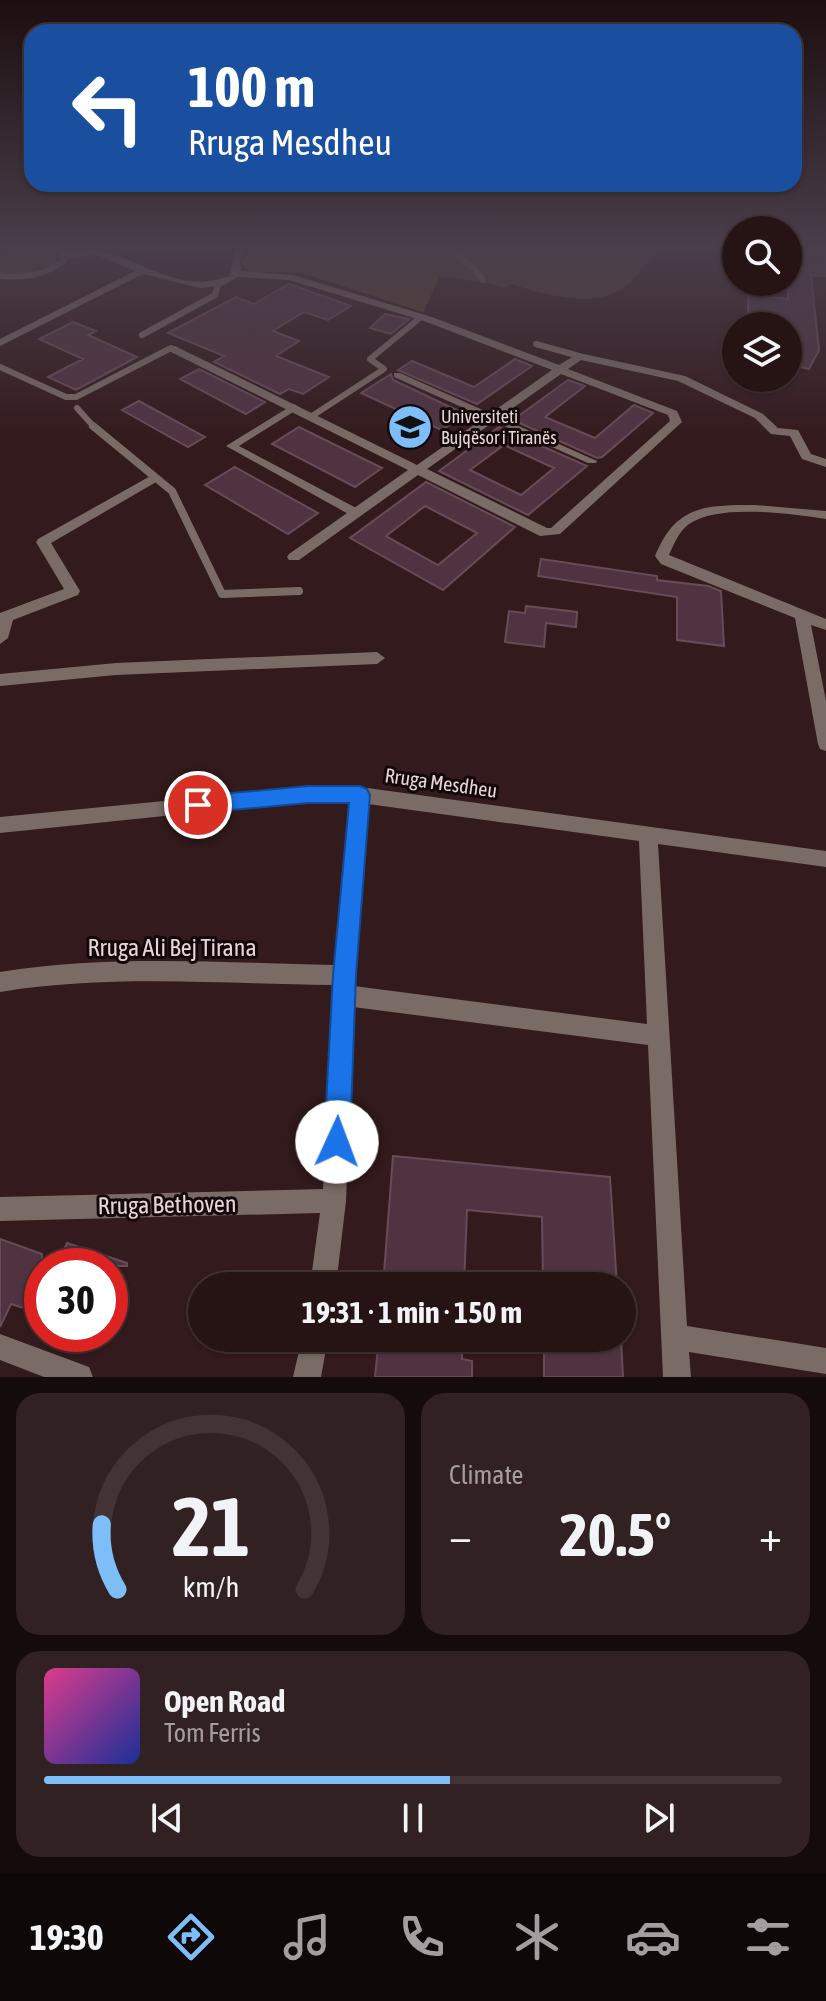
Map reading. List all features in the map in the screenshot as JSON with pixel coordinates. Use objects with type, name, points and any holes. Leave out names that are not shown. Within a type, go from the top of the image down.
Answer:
[{"type":"street","points":[[0,343],[59,313]]},
{"type":"street","points":[[171,348],[545,533],[555,531],[676,422],[673,413],[409,313]]},
{"type":"street","points":[[294,557],[556,369],[579,356],[667,373],[697,384],[759,416],[775,431],[794,433],[806,456],[826,463]]},
{"type":"street","points":[[397,375],[592,461]]},
{"type":"street","points":[[294,407],[231,446],[356,513]]},
{"type":"street","points":[[0,638],[3,618],[73,591],[43,542],[154,478]]},
{"type":"street","points":[[826,515],[750,509],[696,516],[675,530],[662,556],[666,561],[826,625]]},
{"type":"street","points":[[802,617],[826,744]]},
{"type":"street","points":[[0,680],[116,669],[377,658]]},
{"type":"street","name":"Rruga Mesdheu","points":[[0,825],[308,794],[360,795],[826,859]]},
{"type":"street","points":[[325,1272],[334,1201],[344,985],[360,795]]},
{"type":"street","points":[[648,833],[677,1377]]},
{"type":"street","name":"Rruga Ali Bej Tirana","points":[[0,982],[49,974],[104,972],[344,985],[659,1036]]},
{"type":"street","name":"Rruga Bethoven","points":[[0,1209],[334,1201]]},
{"type":"street","points":[[675,1337],[826,1361]]},
{"type":"street","points":[[0,1347],[79,1377]]},
{"type":"street","points":[[307,1377],[312,1352]]},
{"type":"lane","points":[[142,335],[182,313]]},
{"type":"lane","points":[[312,416],[384,369],[370,359],[421,317]]},
{"type":"lane","points":[[536,344],[579,356]]},
{"type":"lane","points":[[0,367],[66,397],[76,397],[171,348]]},
{"type":"lane","points":[[77,408],[97,430],[172,491],[222,594],[299,591]]},
{"type":"building","points":[[205,313],[302,313],[273,331],[299,341],[276,356],[329,377],[303,394],[289,389],[280,394],[214,362],[224,356],[168,333]]},
{"type":"building","points":[[308,313],[339,313],[328,320]]},
{"type":"building","points":[[802,313],[815,313],[819,350],[809,369],[802,367]]},
{"type":"building","points":[[385,314],[409,319],[391,334],[370,328]]},
{"type":"building","points":[[73,322],[96,331],[88,335],[137,357],[76,390],[48,377],[83,359],[39,339]]},
{"type":"building","points":[[515,359],[532,366],[477,404],[398,370],[412,361],[474,387]]},
{"type":"building","points":[[199,369],[265,402],[246,414],[180,379]]},
{"type":"building","points":[[391,374],[393,380],[465,414],[442,430],[361,393]]},
{"type":"building","points":[[568,380],[585,386],[545,417],[595,438],[634,405],[653,413],[597,458],[513,420]]},
{"type":"building","points":[[139,401],[205,437],[188,447],[122,410]]},
{"type":"building","points":[[299,427],[382,468],[355,487],[272,444]]},
{"type":"building","points":[[499,427],[587,466],[528,515],[439,471]],"holes":[[[504,445],[554,468],[521,495],[470,470]]]},
{"type":"building","points":[[235,467],[318,513],[288,534],[205,485]]},
{"type":"building","points":[[426,482],[515,527],[443,590],[350,538]],"holes":[[[425,506],[477,533],[438,565],[386,536]]]},
{"type":"building","points":[[541,559],[657,576],[657,580],[708,586],[721,591],[724,646],[677,640],[677,597],[538,576]]},
{"type":"building","points":[[526,606],[577,612],[576,627],[546,623],[544,647],[505,642],[509,611],[525,613]]},
{"type":"building","points":[[393,1156],[610,1177],[616,1272],[543,1272],[542,1217],[467,1210],[465,1272],[384,1272]]},
{"type":"building","points":[[0,1239],[25,1248],[24,1308],[11,1304],[0,1327]]},
{"type":"building","points":[[67,1243],[82,1248],[65,1248]]},
{"type":"building","points":[[378,1352],[462,1352],[462,1359],[472,1361],[472,1377],[375,1377]]},
{"type":"building","points":[[544,1352],[622,1352],[623,1377],[544,1377]]},
{"type":"place","name":"Universiteti Bujqësor i Tiranës","points":[[410,427]]},
{"type":"route","points":[[198,805],[308,794],[360,795],[344,975],[337,1142]]}]
